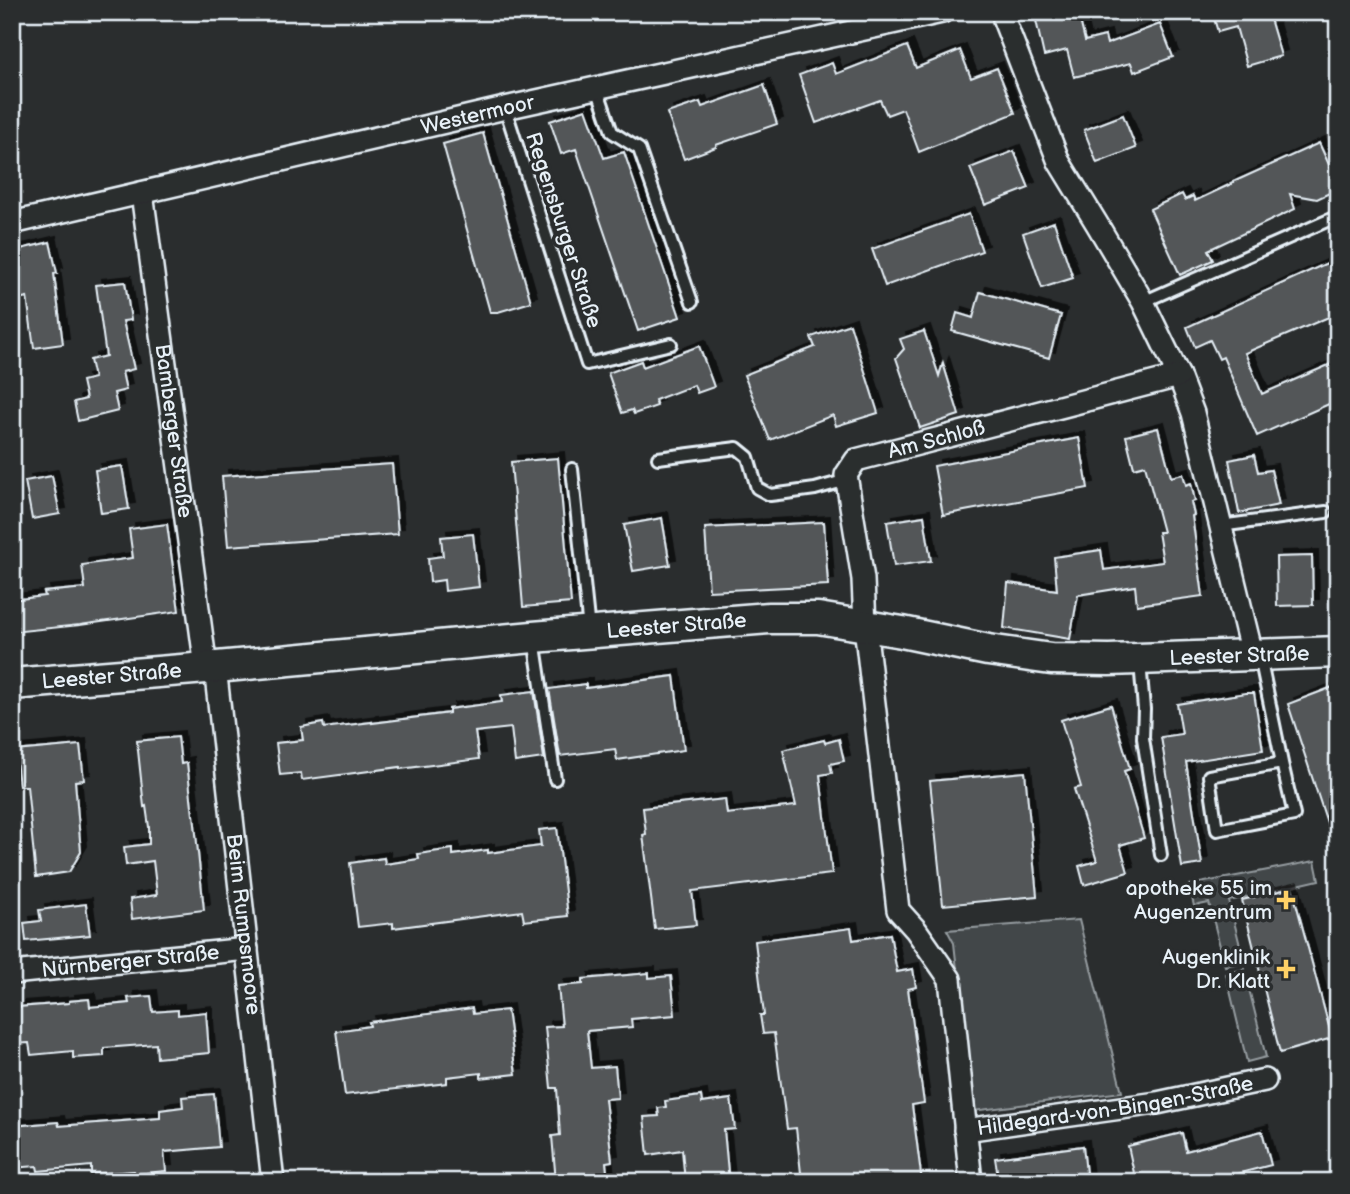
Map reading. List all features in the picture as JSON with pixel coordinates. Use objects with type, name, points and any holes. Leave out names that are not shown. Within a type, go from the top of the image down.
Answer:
[{"type":"street","points":[[1004,12],[1004,20],[1059,162],[1143,302],[1179,376],[1193,413],[1220,526],[1256,654]]},
{"type":"street","name":"Westermoor","points":[[12,223],[505,108],[930,14]]},
{"type":"street","name":"Bamberger Straße","points":[[142,193],[210,667]]},
{"type":"street","name":"Am Schloß","points":[[847,480],[846,475],[856,460],[1179,376]]},
{"type":"street","points":[[847,480],[863,579],[865,626]]},
{"type":"street","name":"Leester Straße","points":[[12,684],[769,618],[818,618],[1051,659],[1139,659],[1338,652]]},
{"type":"street","name":"Hildegard-von-Bingen-Straße","points":[[865,626],[898,910],[916,930],[950,979],[971,1182]]},
{"type":"street","name":"Beim Rumpsmoore","points":[[210,667],[274,1182]]},
{"type":"street","name":"Nürnberger Straße","points":[[12,973],[247,949]]},
{"type":"street","name":"Hildegard-von-Bingen-Straße","points":[[965,1130],[1157,1103],[1265,1080]]},
{"type":"lane","points":[[597,88],[612,132],[639,149],[692,302]]},
{"type":"lane","name":"Regensburger Straße","points":[[505,108],[587,364],[671,344]]},
{"type":"lane","points":[[1143,302],[1338,216]]},
{"type":"lane","points":[[658,458],[737,448],[748,457],[757,488],[770,495],[816,489],[847,480]]},
{"type":"lane","points":[[572,469],[589,632]]},
{"type":"lane","points":[[1220,526],[1326,512]]},
{"type":"lane","points":[[533,637],[555,779]]},
{"type":"lane","points":[[1256,654],[1282,763],[1294,815],[1217,830],[1209,776],[1282,763]]},
{"type":"lane","points":[[1139,659],[1144,709],[1143,738],[1161,855]]},
{"type":"shaded area","points":[[1315,861],[1319,880],[1229,901],[1244,962],[1225,966],[1209,903],[1194,906],[1189,885]]},
{"type":"shaded area","points":[[1079,920],[1122,1092],[973,1111],[954,943],[947,930]]},
{"type":"shaded area","points":[[1244,969],[1266,1057],[1247,1062],[1226,974]]},
{"type":"building","points":[[1052,12],[1078,12],[1085,41],[1105,36],[1107,44],[1160,24],[1173,57],[1134,72],[1131,63],[1074,77],[1067,50],[1044,56],[1035,16]]},
{"type":"building","points":[[1212,12],[1268,12],[1281,56],[1247,66],[1236,27],[1218,32]]},
{"type":"building","points":[[907,46],[916,68],[960,50],[971,78],[997,68],[1015,113],[919,152],[903,109],[887,115],[880,100],[816,123],[799,75],[832,63],[836,74]]},
{"type":"building","points":[[764,85],[777,124],[684,159],[667,113],[700,102],[702,107]]},
{"type":"building","points":[[586,109],[604,158],[624,152],[680,317],[638,331],[576,149],[561,154],[550,121]]},
{"type":"building","points":[[1123,115],[1136,148],[1097,163],[1084,130]]},
{"type":"building","points":[[483,133],[531,302],[498,312],[490,312],[443,144]]},
{"type":"building","points":[[1319,143],[1338,189],[1317,199],[1290,194],[1295,209],[1208,250],[1213,260],[1180,275],[1150,209],[1182,194],[1185,200],[1193,196],[1195,201]]},
{"type":"building","points":[[1014,151],[1029,188],[985,205],[970,168]]},
{"type":"building","points":[[969,214],[982,251],[885,286],[872,249]]},
{"type":"building","points":[[1054,222],[1073,278],[1042,288],[1023,233]]},
{"type":"building","points":[[50,242],[57,273],[54,274],[63,344],[34,348],[27,297],[18,299],[12,274],[12,251]]},
{"type":"building","points":[[1338,258],[1338,313],[1245,353],[1262,394],[1338,361],[1338,400],[1257,436],[1223,357],[1219,359],[1210,340],[1195,347],[1187,327]]},
{"type":"building","points":[[125,282],[131,320],[123,321],[134,369],[122,372],[126,390],[114,393],[118,411],[78,421],[74,402],[86,399],[82,381],[94,378],[90,360],[106,356],[96,285]]},
{"type":"building","points":[[980,292],[1061,315],[1049,358],[952,331],[957,313],[973,318]]},
{"type":"building","points":[[850,324],[878,413],[836,426],[833,415],[770,440],[744,375],[815,347],[811,337]]},
{"type":"building","points":[[924,331],[939,376],[943,363],[959,415],[920,428],[896,358],[904,349],[900,339]]},
{"type":"building","points":[[699,346],[714,387],[697,393],[694,385],[655,400],[657,406],[634,414],[632,410],[622,413],[608,373],[641,361],[643,367]]},
{"type":"building","points":[[1158,428],[1171,477],[1183,474],[1186,485],[1191,483],[1195,501],[1191,502],[1192,516],[1203,596],[1137,605],[1135,586],[1078,595],[1070,639],[1004,628],[1008,583],[1057,590],[1054,557],[1101,550],[1104,570],[1163,562],[1158,532],[1163,532],[1145,465],[1134,468],[1126,436]]},
{"type":"building","points":[[1079,438],[1088,488],[943,515],[934,466]]},
{"type":"building","points":[[1254,455],[1258,472],[1271,470],[1279,505],[1239,513],[1229,460]]},
{"type":"building","points":[[558,458],[571,603],[523,607],[511,462]]},
{"type":"building","points":[[392,464],[398,534],[228,546],[222,476]]},
{"type":"building","points":[[122,466],[129,509],[101,513],[95,470]]},
{"type":"building","points":[[52,476],[60,514],[32,519],[25,481]]},
{"type":"building","points":[[924,516],[931,561],[894,566],[887,522]]},
{"type":"building","points":[[662,518],[670,565],[633,571],[624,525]]},
{"type":"building","points":[[824,522],[828,585],[709,591],[705,528]]},
{"type":"building","points":[[167,524],[179,611],[12,632],[12,600],[45,596],[44,592],[85,588],[82,565],[133,558],[129,529]]},
{"type":"building","points":[[473,534],[479,587],[445,591],[444,580],[430,582],[428,558],[443,556],[441,537]]},
{"type":"building","points":[[1312,556],[1313,605],[1277,606],[1276,557]]},
{"type":"building","points":[[674,676],[684,750],[617,760],[615,749],[560,756],[549,689],[586,684],[586,688]]},
{"type":"building","points":[[1338,685],[1338,846],[1335,847],[1288,704]]},
{"type":"building","points":[[534,691],[544,758],[515,762],[511,728],[475,732],[479,759],[302,780],[301,773],[280,775],[276,743],[303,740],[301,727],[323,723],[324,728],[449,713],[449,709],[502,702],[501,695]]},
{"type":"building","points":[[1254,693],[1263,750],[1186,762],[1202,864],[1182,867],[1161,737],[1182,734],[1177,704]]},
{"type":"building","points":[[1111,705],[1130,769],[1124,771],[1144,838],[1120,845],[1128,872],[1084,885],[1079,866],[1097,861],[1074,789],[1081,787],[1061,720]]},
{"type":"building","points":[[178,737],[181,764],[187,763],[204,910],[132,919],[130,899],[157,895],[153,861],[126,865],[124,847],[149,844],[137,741]]},
{"type":"building","points":[[839,739],[844,761],[830,764],[832,773],[820,775],[832,874],[692,891],[696,925],[655,929],[643,835],[646,834],[643,808],[725,799],[727,814],[796,806],[783,750]]},
{"type":"building","points":[[80,745],[84,780],[75,781],[81,852],[69,872],[36,877],[27,786],[19,786],[15,751]]},
{"type":"building","points":[[1025,772],[1037,896],[943,905],[930,781]]},
{"type":"building","points":[[557,828],[568,916],[524,921],[522,911],[393,928],[393,923],[358,927],[350,863],[384,858],[385,864],[419,859],[418,854],[453,849],[453,855],[541,846],[539,830]]},
{"type":"building","name":"Augenklinik Dr. Klatt","points":[[1292,888],[1332,1038],[1280,1053],[1242,900]]},
{"type":"building","points":[[86,904],[90,935],[26,941],[24,923],[41,921],[39,910]]},
{"type":"building","points":[[851,928],[853,940],[890,934],[897,972],[913,969],[916,987],[908,989],[924,1103],[912,1105],[922,1182],[802,1182],[796,1128],[787,1129],[774,1033],[763,1034],[760,1015],[764,1015],[755,941]]},
{"type":"building","points":[[649,973],[649,978],[671,976],[675,1015],[631,1019],[632,1027],[587,1031],[591,1068],[615,1066],[618,1098],[605,1099],[612,1161],[606,1162],[608,1182],[556,1182],[552,1136],[560,1135],[557,1088],[551,1088],[545,1027],[562,1026],[558,986],[583,984],[583,979]]},
{"type":"building","points":[[151,996],[153,1012],[178,1010],[178,1015],[206,1012],[209,1053],[157,1058],[156,1044],[104,1048],[104,1056],[73,1058],[73,1051],[31,1055],[29,1043],[12,1044],[12,1014],[18,1014],[18,1007],[89,999],[90,1007],[129,1003],[128,998]]},
{"type":"building","points":[[472,1008],[473,1014],[507,1010],[516,1074],[481,1078],[481,1073],[447,1077],[447,1083],[345,1095],[336,1031],[370,1026],[369,1022]]},
{"type":"building","points":[[214,1094],[219,1147],[164,1152],[166,1171],[91,1174],[91,1166],[38,1171],[37,1166],[12,1168],[12,1126],[58,1122],[59,1126],[160,1118],[160,1110],[183,1107],[182,1097]]},
{"type":"building","points":[[701,1096],[702,1103],[731,1099],[735,1129],[724,1130],[729,1182],[685,1182],[682,1150],[648,1155],[644,1117],[659,1116],[658,1108],[666,1107],[665,1101]]},
{"type":"building","points":[[1262,1131],[1271,1165],[1206,1182],[1136,1182],[1128,1146],[1182,1133],[1186,1151]]},
{"type":"building","points":[[1083,1146],[1087,1182],[999,1182],[995,1158]]},
{"type":"place","name":"apotheke 55 im Augenzentrum","points":[[1286,900]]},
{"type":"place","name":"Augenklinik Dr. Klatt","points":[[1286,969]]}]
